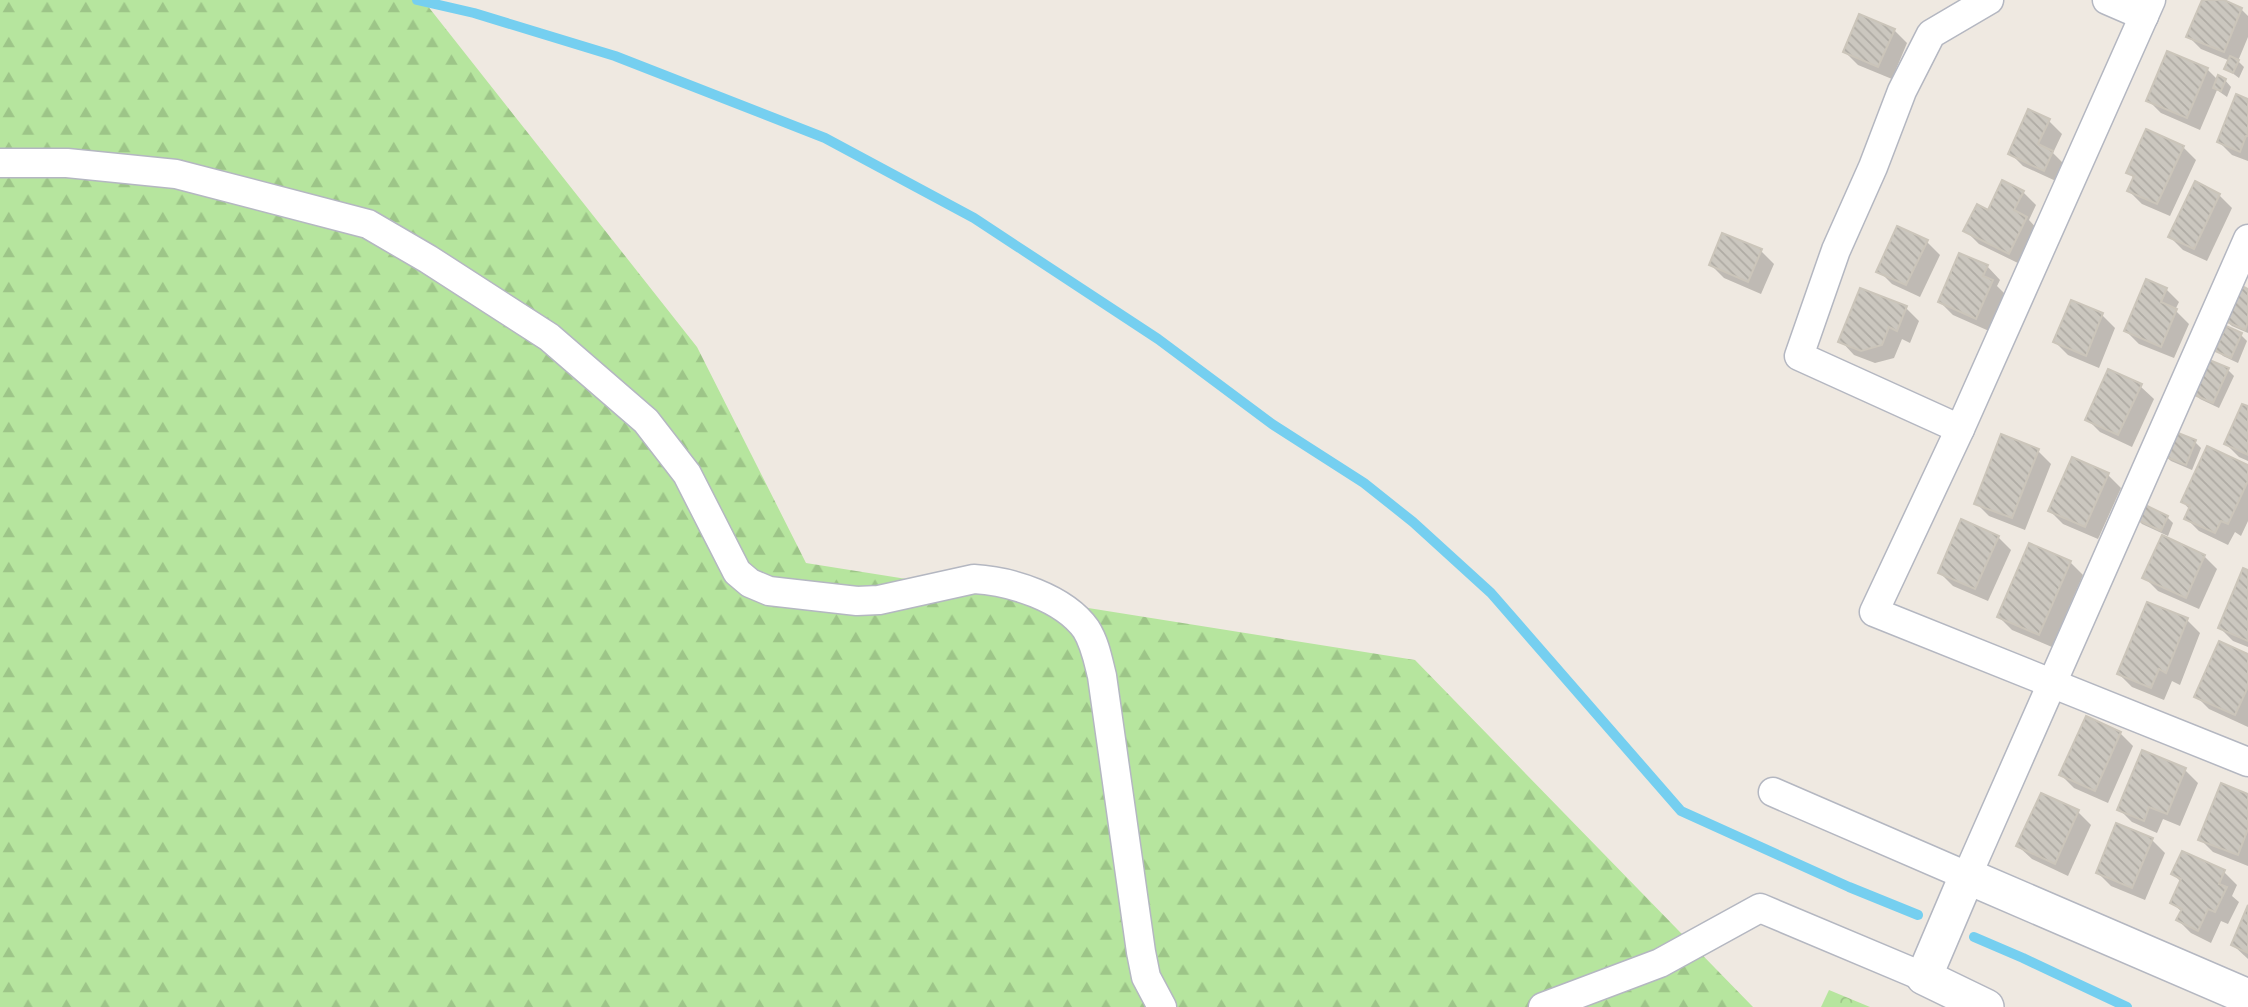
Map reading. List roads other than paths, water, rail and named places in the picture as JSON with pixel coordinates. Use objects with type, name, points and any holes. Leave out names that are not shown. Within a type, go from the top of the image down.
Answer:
[{"type":"street","points":[[1960,429],[1799,356],[1836,250],[1873,167],[1902,91],[1931,34],[1989,0]]},
{"type":"street","points":[[2107,0],[2147,8],[1960,429],[1874,612],[2248,762]]},
{"type":"street","points":[[0,163],[67,163],[176,174],[368,224],[549,337],[646,421],[687,474],[737,572],[750,583],[769,591],[857,601],[879,600],[974,579],[990,580],[1033,592],[1075,615],[1088,631],[1102,676],[1141,951],[1146,977],[1162,1007]]},
{"type":"street","points":[[1924,978],[2248,239]]},
{"type":"street","points":[[1773,792],[2248,997]]},
{"type":"street","points":[[1544,1007],[1660,963],[1760,908],[1924,978],[1978,1005]]},
{"type":"waterway","points":[[417,0],[474,13],[615,56],[825,138],[974,218],[1158,339],[1272,424],[1364,483],[1413,522],[1491,593],[1681,811],[1918,915]]},
{"type":"waterway","points":[[1974,937],[2127,1007]]}]
